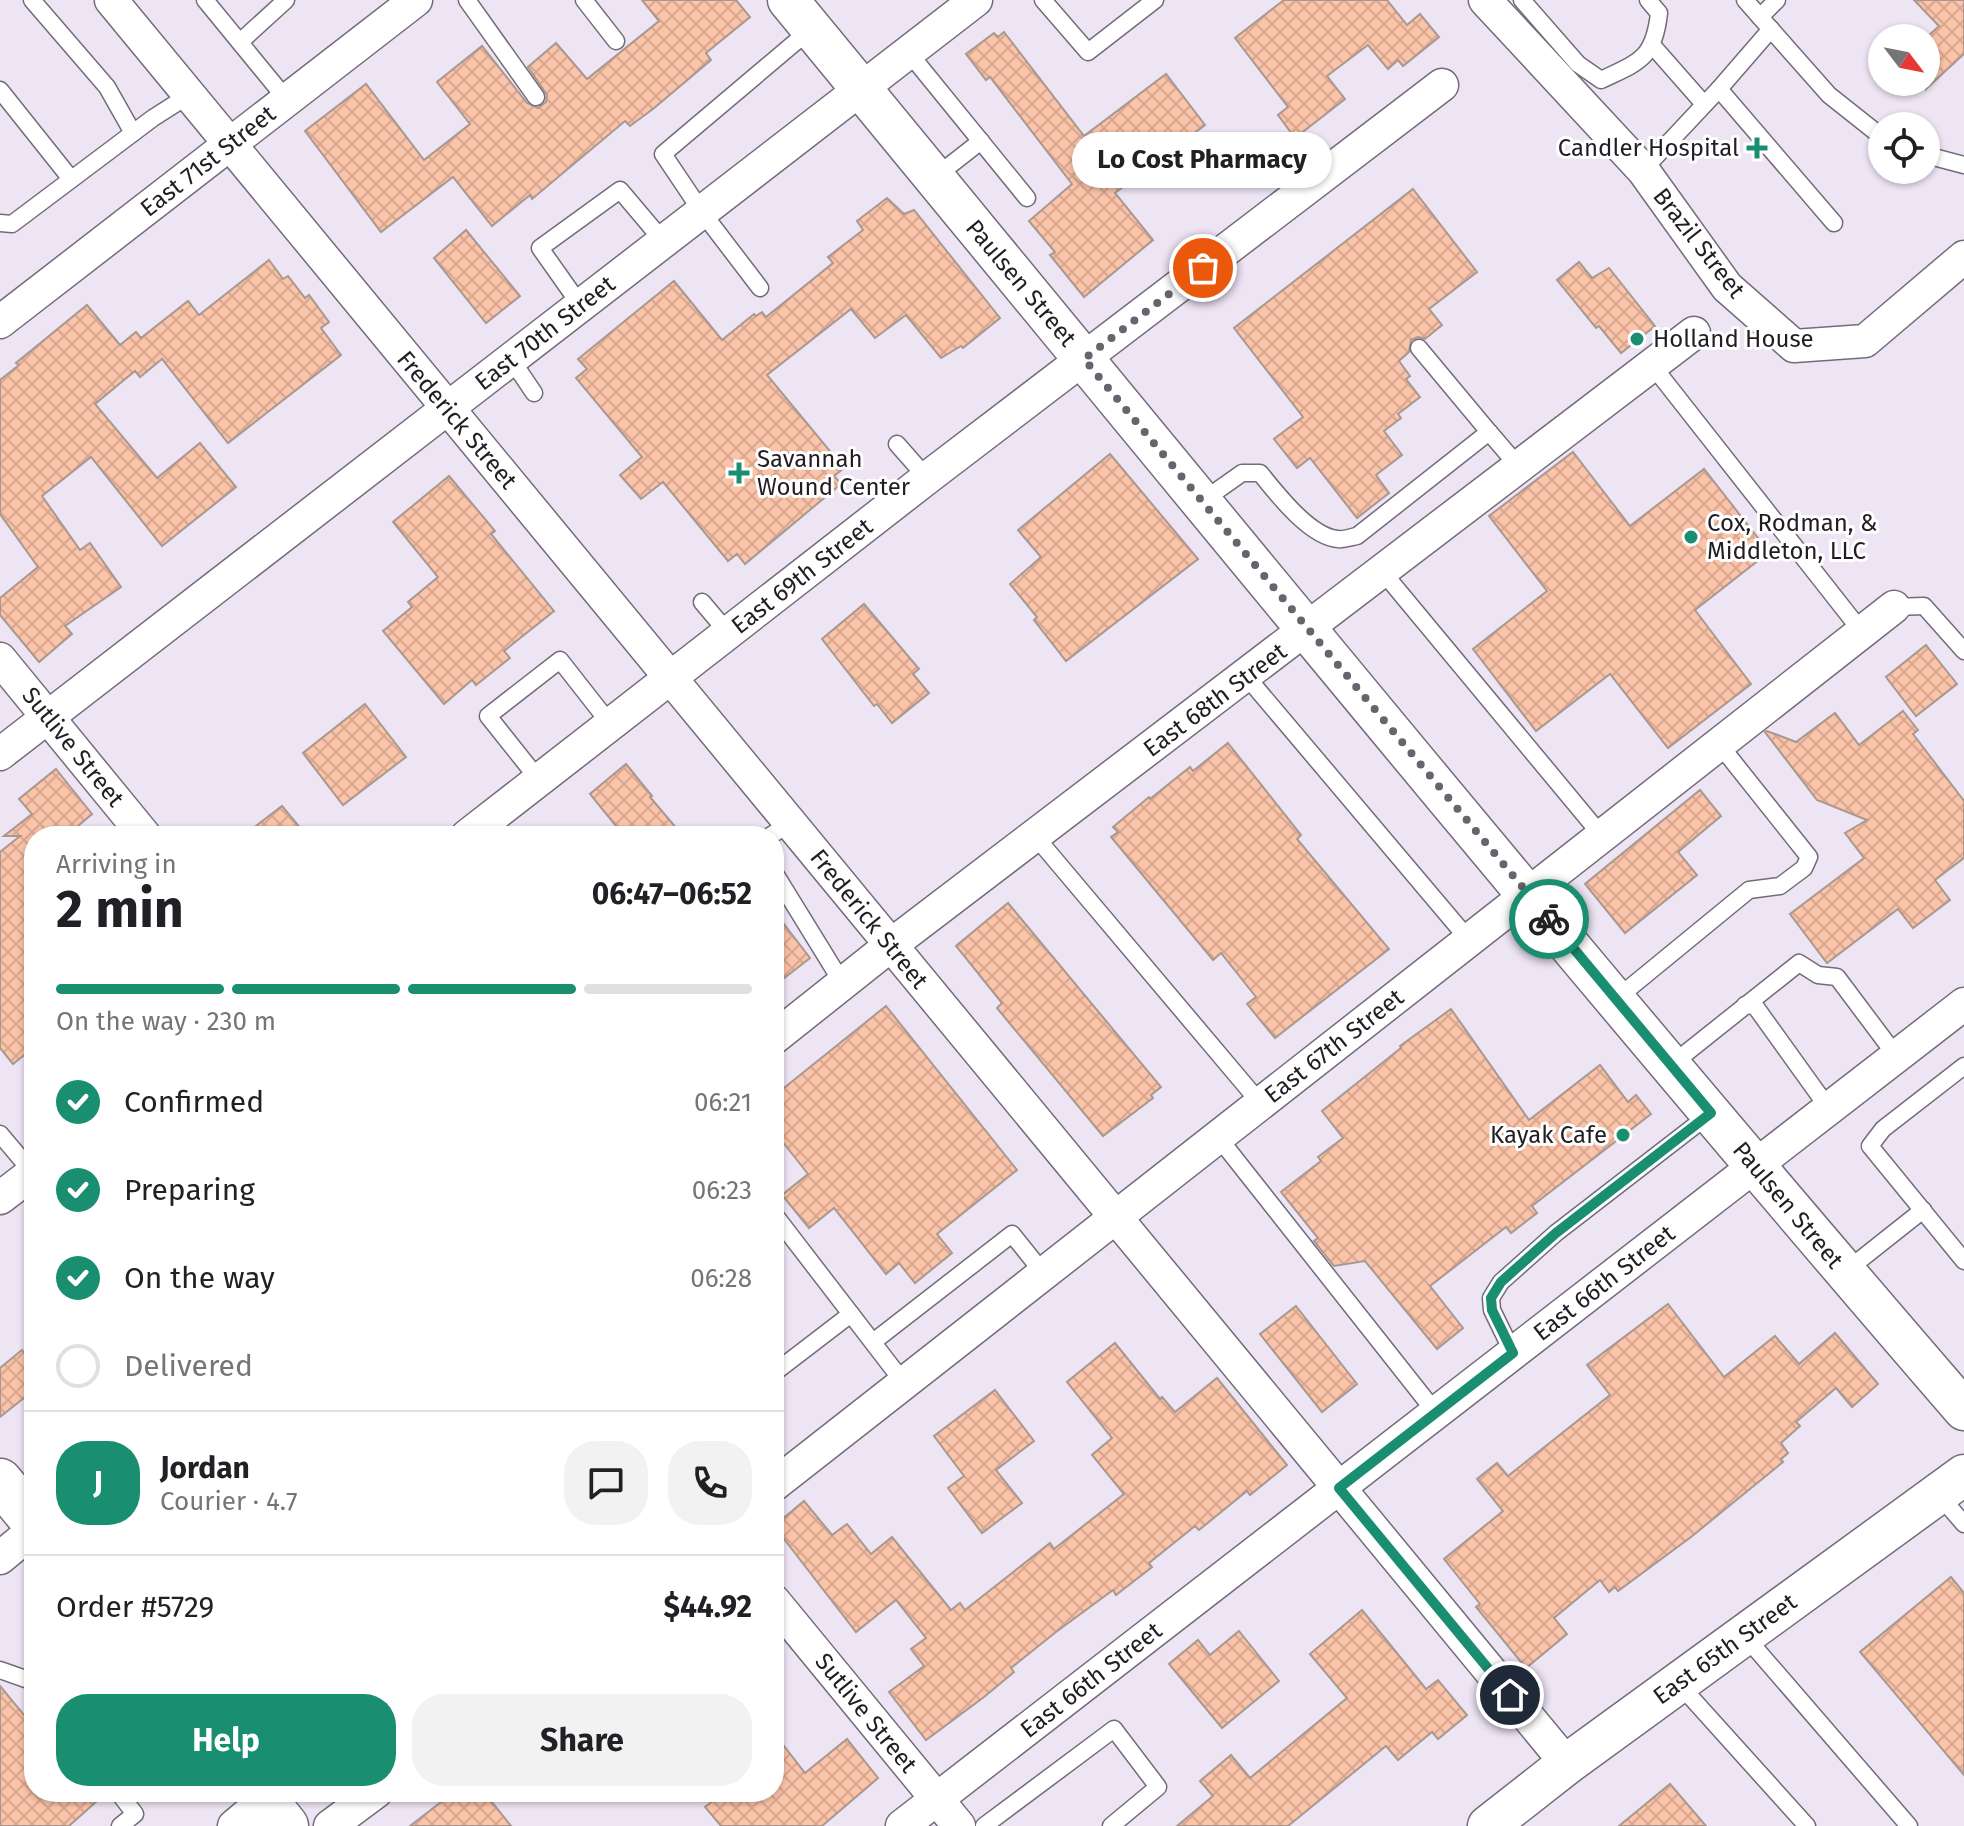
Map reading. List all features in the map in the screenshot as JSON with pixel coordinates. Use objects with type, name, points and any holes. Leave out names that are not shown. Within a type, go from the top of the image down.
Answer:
[{"type":"main road","points":[[0,1481],[24,1510]]},
{"type":"street","name":"Frederick Street","points":[[111,0],[671,678],[777,826]]},
{"type":"street","name":"East 71st Street","points":[[0,322],[416,0]]},
{"type":"street","name":"East 70th Street","points":[[0,754],[976,0]]},
{"type":"street","name":"Brazil Street","points":[[1485,0],[1643,170],[1727,287],[1794,346],[1865,341],[1964,257]]},
{"type":"street","name":"Paulsen Street","points":[[800,15],[1307,630],[1844,1272],[1964,1410]]},
{"type":"street","name":"East 69th Street","points":[[480,826],[927,478],[1442,85]]},
{"type":"street","name":"East 68th Street","points":[[784,1030],[891,945],[1694,333]]},
{"type":"street","name":"East 67th Street","points":[[784,1477],[1894,607]]},
{"type":"street","name":"Sutlive Street","points":[[0,659],[137,826]]},
{"type":"street","name":"Frederick Street","points":[[784,834],[891,945],[1567,1764]]},
{"type":"street","name":"East 66th Street","points":[[902,1826],[1964,1004]]},
{"type":"street","points":[[0,1198],[24,1182]]},
{"type":"street","name":"East 65th Street","points":[[1488,1826],[1567,1764],[1951,1484]]},
{"type":"street","points":[[0,1558],[24,1538]]},
{"type":"street","name":"Sutlive Street","points":[[784,1613],[959,1826]]},
{"type":"street","points":[[330,1826],[362,1802]]},
{"type":"lane","points":[[32,0],[107,87],[133,133]]},
{"type":"lane","points":[[205,0],[287,100]]},
{"type":"lane","points":[[240,42],[286,0]]},
{"type":"lane","points":[[467,0],[536,97]]},
{"type":"lane","points":[[584,0],[616,41]]},
{"type":"lane","points":[[1043,0],[1088,52],[1155,0]]},
{"type":"lane","points":[[1522,0],[1578,64],[1601,80],[1640,61],[1652,45],[1656,38],[1659,13],[1648,0]]},
{"type":"lane","points":[[1745,0],[1829,95],[1868,126]]},
{"type":"lane","points":[[1643,170],[1719,89],[1765,23],[1777,0]]},
{"type":"lane","points":[[760,288],[702,212],[663,154],[800,15]]},
{"type":"lane","points":[[1652,45],[1703,103]]},
{"type":"lane","points":[[909,53],[1027,198]]},
{"type":"lane","points":[[1719,89],[1834,223]]},
{"type":"lane","points":[[0,90],[71,179]]},
{"type":"lane","points":[[4,226],[189,95]]},
{"type":"lane","points":[[934,178],[981,141]]},
{"type":"lane","points":[[1940,159],[1964,165]]},
{"type":"lane","points":[[581,306],[540,248],[620,190],[664,242]]},
{"type":"lane","points":[[1419,348],[1519,467]]},
{"type":"lane","points":[[511,359],[534,393]]},
{"type":"lane","points":[[1652,365],[1862,632]]},
{"type":"lane","points":[[1201,502],[1242,473],[1260,473],[1280,497],[1320,534],[1340,540],[1357,536],[1489,432]]},
{"type":"lane","points":[[897,444],[927,478]]},
{"type":"lane","points":[[1382,571],[1602,836]]},
{"type":"lane","points":[[702,602],[729,634]]},
{"type":"lane","points":[[1894,607],[1924,606],[1964,651]]},
{"type":"lane","points":[[539,780],[488,716],[560,660],[611,725]]},
{"type":"lane","points":[[1246,676],[1469,940]]},
{"type":"lane","points":[[1616,999],[1749,890],[1780,886],[1804,868],[1809,857],[1719,744]]},
{"type":"lane","points":[[1035,836],[1261,1104]]},
{"type":"lane","points":[[784,888],[843,984]]},
{"type":"lane","points":[[1671,1065],[1799,963],[1818,975],[1837,977],[1897,1057]]},
{"type":"lane","points":[[1745,1005],[1755,1006],[1829,1109]]},
{"type":"lane","points":[[1964,1066],[1883,1129],[1870,1146],[1964,1261]]},
{"type":"lane","points":[[1513,1353],[1492,1310],[1491,1298],[1501,1282],[1556,1233],[1711,1113]]},
{"type":"lane","points":[[0,1134],[24,1166]]},
{"type":"lane","points":[[1218,1137],[1436,1413]]},
{"type":"lane","points":[[1844,1272],[1923,1210]]},
{"type":"lane","points":[[784,1227],[904,1383]]},
{"type":"lane","points":[[873,1342],[1012,1234],[1044,1274]]},
{"type":"lane","points":[[784,1365],[851,1314]]},
{"type":"lane","points":[[1951,1484],[1964,1524]]},
{"type":"lane","points":[[1744,1635],[1909,1826]]},
{"type":"lane","points":[[0,1670],[24,1678]]},
{"type":"lane","points":[[1679,1684],[1807,1826]]},
{"type":"lane","points":[[984,1826],[1114,1729],[1158,1787],[1111,1826]]},
{"type":"lane","points":[[120,1826],[135,1814],[126,1802]]},
{"type":"building","points":[[642,0],[736,0],[750,17],[706,53],[711,60],[653,109],[630,126],[625,121],[532,199],[530,195],[492,226],[453,177],[381,232],[305,131],[366,84],[424,160],[470,124],[437,82],[482,46],[527,103],[538,108],[546,102],[547,95],[528,67],[556,43],[587,79],[659,21]]},
{"type":"building","points":[[1284,0],[1387,0],[1407,25],[1420,14],[1439,37],[1403,66],[1398,60],[1388,69],[1368,45],[1327,76],[1345,99],[1295,138],[1278,115],[1288,107],[1235,38]]},
{"type":"building","points":[[1914,0],[1964,0],[1964,54],[1940,76],[1940,24]]},
{"type":"building","points":[[1004,32],[1084,136],[1166,74],[1205,125],[1115,193],[1153,240],[1084,297],[1050,255],[1055,252],[1029,221],[1072,184],[990,77],[986,80],[966,54],[994,33],[998,37]]},
{"type":"building","points":[[1413,189],[1477,272],[1429,309],[1442,325],[1425,339],[1418,337],[1411,340],[1409,352],[1399,361],[1410,376],[1406,379],[1420,397],[1398,414],[1401,418],[1384,431],[1402,455],[1376,475],[1389,493],[1357,518],[1310,458],[1297,468],[1274,439],[1303,417],[1234,328]]},
{"type":"building","points":[[887,198],[904,214],[914,210],[1000,318],[963,348],[961,346],[941,358],[906,315],[875,338],[851,309],[767,375],[844,468],[834,476],[841,484],[745,564],[737,554],[728,561],[663,482],[641,499],[620,475],[642,457],[576,378],[587,369],[578,359],[674,281],[722,340],[754,314],[756,316],[762,312],[766,317],[833,263],[828,257],[863,230],[857,221]]},
{"type":"building","points":[[466,230],[520,296],[486,323],[434,258]]},
{"type":"building","points":[[269,260],[283,279],[288,276],[305,298],[309,295],[329,322],[321,328],[341,355],[228,443],[162,359],[140,377],[135,371],[95,404],[157,478],[200,443],[236,487],[162,546],[91,457],[42,496],[80,550],[90,543],[121,587],[65,626],[72,634],[39,662],[0,615],[0,598],[38,567],[0,514],[0,380],[19,365],[16,363],[87,305],[120,345],[136,332],[141,338],[188,301],[199,315]]},
{"type":"building","points":[[1579,262],[1592,278],[1609,268],[1655,326],[1621,353],[1557,280]]},
{"type":"building","points":[[1573,452],[1630,526],[1704,469],[1769,552],[1695,610],[1751,684],[1668,748],[1610,674],[1536,731],[1473,649],[1547,591],[1489,516]]},
{"type":"building","points":[[1110,454],[1198,559],[1066,661],[1034,620],[1037,617],[1010,584],[1041,557],[1018,530]]},
{"type":"building","points":[[449,476],[495,531],[491,534],[554,611],[504,651],[510,658],[476,685],[472,680],[444,704],[383,631],[412,607],[408,602],[438,577],[393,522]]},
{"type":"building","points":[[864,604],[919,669],[913,674],[929,693],[892,723],[877,704],[874,706],[822,639]]},
{"type":"building","points":[[1926,645],[1957,684],[1916,716],[1886,677]]},
{"type":"building","points":[[365,704],[406,757],[343,805],[303,753]]},
{"type":"building","points":[[1903,711],[1918,730],[1913,734],[1964,801],[1964,858],[1935,880],[1950,900],[1913,928],[1898,909],[1827,963],[1790,914],[1864,858],[1845,833],[1867,820],[1817,800],[1765,732],[1796,742],[1835,713],[1859,745]]},
{"type":"building","points":[[1228,743],[1301,835],[1297,839],[1389,949],[1275,1038],[1247,1004],[1256,997],[1221,953],[1213,960],[1111,837],[1118,832],[1113,827],[1149,797],[1190,767],[1193,771]]},
{"type":"building","points":[[626,764],[675,826],[616,826],[590,794]]},
{"type":"building","points":[[56,769],[92,814],[78,826],[24,826],[24,1055],[13,1064],[0,1048],[0,852],[20,836],[4,836],[32,814],[19,799]]},
{"type":"building","points":[[1700,790],[1721,816],[1678,852],[1697,875],[1625,933],[1585,884]]},
{"type":"building","points":[[282,806],[299,826],[256,826]]},
{"type":"building","points":[[1008,903],[1161,1087],[1151,1095],[1153,1098],[1103,1136],[997,1008],[1002,1003],[956,946]]},
{"type":"building","points":[[784,924],[810,958],[784,978]]},
{"type":"building","points":[[886,1006],[1017,1170],[937,1234],[952,1253],[915,1283],[899,1263],[886,1274],[834,1208],[809,1228],[784,1197],[784,1193],[808,1174],[784,1144],[784,1088]]},
{"type":"building","points":[[1451,1009],[1529,1120],[1600,1065],[1628,1102],[1636,1095],[1651,1114],[1532,1206],[1537,1213],[1511,1233],[1506,1227],[1430,1286],[1463,1328],[1437,1349],[1365,1261],[1334,1266],[1314,1241],[1318,1238],[1281,1192],[1321,1161],[1318,1157],[1343,1138],[1322,1111],[1400,1046]]},
{"type":"building","points":[[1668,1304],[1724,1377],[1775,1336],[1799,1364],[1835,1333],[1878,1384],[1852,1407],[1836,1388],[1796,1422],[1800,1426],[1781,1443],[1788,1453],[1781,1459],[1783,1462],[1691,1537],[1618,1591],[1615,1587],[1609,1592],[1600,1580],[1554,1618],[1567,1634],[1526,1668],[1476,1607],[1480,1604],[1444,1559],[1503,1511],[1477,1479],[1497,1463],[1508,1476],[1610,1395],[1587,1365]]},
{"type":"building","points":[[1296,1306],[1357,1384],[1322,1412],[1260,1334]]},
{"type":"building","points":[[1115,1343],[1160,1399],[1162,1397],[1175,1412],[1217,1378],[1287,1465],[1250,1495],[1247,1491],[1199,1530],[1195,1526],[1149,1563],[1152,1567],[1116,1595],[1113,1590],[1056,1632],[1011,1668],[1014,1672],[984,1697],[926,1740],[889,1692],[924,1666],[911,1649],[926,1638],[896,1600],[856,1632],[784,1539],[784,1518],[804,1501],[832,1535],[847,1524],[871,1554],[892,1537],[951,1610],[960,1603],[965,1610],[1050,1543],[1054,1549],[1124,1494],[1092,1455],[1112,1438],[1067,1382]]},
{"type":"building","points":[[22,1350],[24,1352],[24,1398],[0,1417],[0,1368]]},
{"type":"building","points":[[995,1390],[1034,1441],[996,1470],[1022,1503],[982,1533],[948,1488],[964,1476],[934,1436]]},
{"type":"building","points":[[1951,1577],[1964,1593],[1964,1775],[1860,1652]]},
{"type":"building","points":[[1362,1610],[1426,1689],[1438,1680],[1467,1715],[1438,1739],[1432,1732],[1398,1760],[1386,1746],[1288,1826],[1177,1826],[1213,1796],[1200,1781],[1231,1755],[1250,1778],[1347,1698],[1310,1654]]},
{"type":"building","points":[[1239,1631],[1279,1681],[1222,1728],[1169,1664],[1198,1640],[1210,1655]]},
{"type":"building","points":[[0,1686],[24,1715],[24,1802],[96,1802],[69,1826],[0,1826]]},
{"type":"building","points":[[847,1739],[878,1778],[822,1826],[721,1826],[705,1807],[711,1802],[784,1802],[784,1746],[805,1773]]},
{"type":"building","points":[[1670,1784],[1706,1826],[1619,1826]]},
{"type":"building","points":[[441,1802],[492,1802],[511,1826],[410,1826]]},
{"type":"way so far","points":[[1203,268],[1084,359],[1549,919]]},
{"type":"place","name":"Candler Hospital","points":[[1757,148]]},
{"type":"place","name":"Lo Cost Pharmacy","points":[[1203,268]]},
{"type":"place","name":"Holland House","points":[[1637,339]]},
{"type":"place","name":"Savannah Wound Center","points":[[739,473]]},
{"type":"place","name":"Cox, Rodman, & Middleton, LLC","points":[[1691,537]]},
{"type":"place","name":"Kayak Cafe","points":[[1623,1135]]},
{"type":"route","points":[[1510,1695],[1339,1488],[1513,1353],[1492,1310],[1491,1298],[1501,1282],[1556,1233],[1711,1113],[1549,919]]}]
